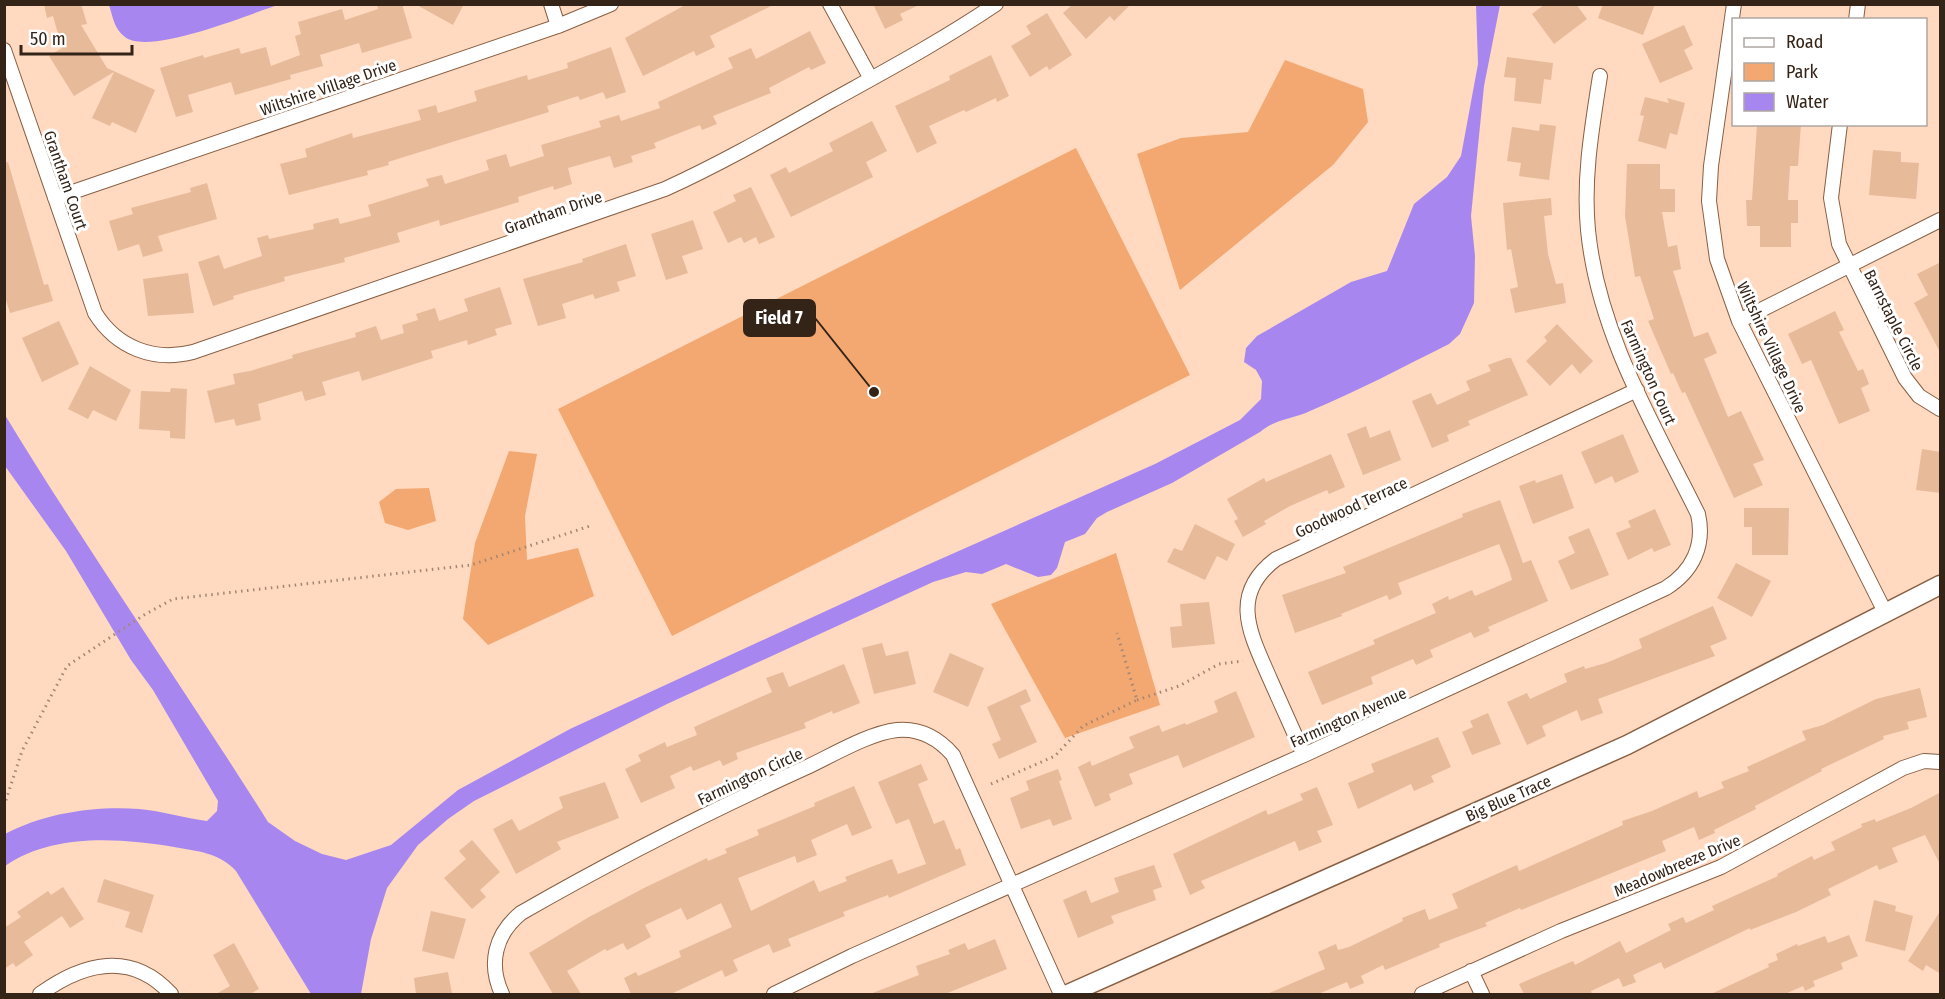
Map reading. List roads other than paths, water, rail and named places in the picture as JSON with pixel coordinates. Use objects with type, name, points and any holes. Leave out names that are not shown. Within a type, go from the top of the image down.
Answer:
[{"type":"street","points":[[551,4],[558,26]]},
{"type":"street","name":"Wiltshire Village Drive","points":[[55,198],[558,26],[611,4]]},
{"type":"street","points":[[830,4],[872,79]]},
{"type":"street","name":"Grantham Drive","points":[[99,320],[119,340],[140,351],[171,356],[193,352],[665,189],[709,169],[872,79],[963,27],[996,4]]},
{"type":"street","name":"Wiltshire Village Drive","points":[[1732,18],[1711,166],[1709,201],[1717,259],[1739,321],[1885,612]]},
{"type":"street","name":"Grantham Court","points":[[4,50],[90,301],[99,320]]},
{"type":"street","name":"Farmington Court","points":[[1600,76],[1590,146],[1587,188],[1588,230],[1594,271],[1604,312],[1618,352],[1698,514],[1701,535],[1691,566]]},
{"type":"street","points":[[1840,126],[1832,198],[1834,222],[1848,266]]},
{"type":"street","name":"Barnstaple Circle","points":[[1739,321],[1941,220]]},
{"type":"street","name":"Barnstaple Circle","points":[[1848,266],[1905,378],[1919,396],[1941,409]]},
{"type":"street","name":"Goodwood Terrace","points":[[1304,755],[1248,626],[1249,593],[1260,574],[1276,559],[1637,390]]},
{"type":"street","name":"Farmington Avenue","points":[[1012,884],[1304,755],[1666,588],[1691,566]]},
{"type":"street","name":"Big Blue Trace","points":[[1068,994],[1627,745],[1941,585]]},
{"type":"street","name":"Farmington Circle","points":[[502,994],[495,975],[496,948],[505,928],[521,913],[707,815],[888,732],[921,732],[931,736],[953,755],[1061,994]]},
{"type":"street","name":"Meadowbreeze Drive","points":[[1422,994],[1471,971],[1721,867],[1903,768],[1924,761],[1941,762]]},
{"type":"street","points":[[774,994],[1012,884]]},
{"type":"street","points":[[40,994],[77,971],[109,965],[141,972],[171,994]]},
{"type":"street","points":[[1471,971],[1482,994]]},
{"type":"water","points":[[109,4],[278,5],[200,32],[155,41],[137,41],[125,37],[118,30]]},
{"type":"water","points":[[1476,5],[1500,5],[1484,86],[1471,216],[1475,256],[1474,303],[1460,334],[1449,344],[1304,414],[1272,424],[1172,483],[1107,512],[1097,518],[1085,534],[1065,542],[1057,568],[1051,575],[1038,577],[1006,564],[982,574],[966,572],[933,582],[667,704],[474,801],[448,819],[418,845],[387,888],[371,939],[361,994],[311,994],[236,871],[223,860],[208,854],[153,844],[109,840],[87,841],[44,848],[24,855],[5,866],[5,834],[36,821],[70,812],[122,808],[148,810],[207,821],[217,811],[218,801],[153,690],[131,660],[66,551],[5,466],[5,415],[69,518],[268,822],[295,841],[322,854],[346,860],[391,845],[458,790],[570,729],[891,581],[1155,464],[1240,420],[1261,399],[1262,381],[1256,370],[1244,362],[1246,348],[1257,336],[1351,282],[1387,271],[1414,204],[1447,177],[1461,156],[1478,64]]},
{"type":"place","name":"Field 7","points":[[874,392]]}]
